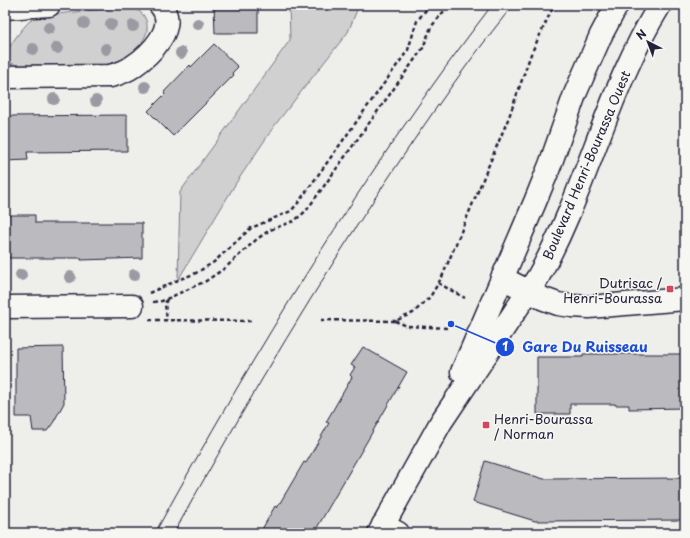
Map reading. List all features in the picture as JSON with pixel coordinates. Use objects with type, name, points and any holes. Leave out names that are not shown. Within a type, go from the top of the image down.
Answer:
[{"type":"main road","points":[[8,12],[49,5]]},
{"type":"main road","points":[[5,77],[110,76],[120,73],[132,67],[147,55],[165,32],[167,20],[164,9],[160,5]]},
{"type":"main road","name":"Boulevard Henri-Bourassa Ouest","points":[[387,530],[441,422],[550,165],[575,94],[601,35],[617,5]]},
{"type":"main road","name":"Boulevard Henri-Bourassa Ouest","points":[[441,422],[538,277],[556,242],[580,185],[608,110],[636,49],[660,5]]},
{"type":"main road","points":[[502,278],[528,292],[558,304],[589,307],[685,299]]},
{"type":"main road","points":[[5,307],[132,306]]},
{"type":"path","points":[[132,306],[152,292],[196,273],[208,266],[251,228],[291,210],[298,203],[408,50],[417,21],[430,5]]},
{"type":"path","points":[[132,306],[162,301],[206,281],[225,268],[257,239],[270,230],[294,221],[306,211],[423,48],[431,27],[449,5]]},
{"type":"path","points":[[395,321],[413,313],[430,297],[442,277],[509,117],[532,54],[554,5]]},
{"type":"path","points":[[438,283],[465,298]]},
{"type":"path","points":[[167,298],[165,304],[167,320]]},
{"type":"path","points":[[132,306],[146,320],[253,321]]},
{"type":"path","points":[[320,320],[395,321],[407,326],[448,328]]},
{"type":"shaded area","points":[[289,5],[359,5],[348,32],[275,125],[236,183],[178,280],[180,192],[290,40]]},
{"type":"shaded area","points":[[125,7],[136,10],[144,16],[147,23],[147,30],[142,43],[131,54],[119,61],[104,65],[16,65],[8,59],[7,53],[11,45],[24,27],[36,16]]},
{"type":"building","points":[[214,5],[258,5],[258,33],[215,33]]},
{"type":"building","points":[[214,44],[238,67],[232,73],[234,75],[173,136],[148,111],[190,65],[191,67]]},
{"type":"building","points":[[127,115],[127,151],[27,152],[28,160],[5,161],[5,117]]},
{"type":"building","points":[[5,215],[35,215],[35,223],[142,223],[142,258],[81,260],[81,258],[5,258]]},
{"type":"building","points":[[63,347],[64,403],[47,431],[33,431],[31,417],[16,417],[16,348]]},
{"type":"building","points":[[363,347],[407,372],[314,533],[260,533],[275,506],[277,508],[304,462],[306,463],[329,423],[326,422],[352,377],[350,375],[355,367],[351,365]]},
{"type":"building","points":[[583,354],[685,354],[685,408],[629,409],[629,405],[570,404],[570,414],[537,414],[537,357],[583,357]]},
{"type":"building","points":[[485,461],[544,479],[685,478],[685,520],[535,521],[473,502]]},
{"type":"tram line","points":[[155,533],[232,397],[313,263],[400,132],[492,5]]},
{"type":"tram line","points":[[174,533],[263,377],[358,224],[433,113],[472,58],[513,5]]},
{"type":"place","name":"Dutrisac / Henri-Bourassa","points":[[670,289]]},
{"type":"place","name":"Gare Du Ruisseau","points":[[451,324]]},
{"type":"place","name":"Henri-Bourassa / Norman","points":[[486,425]]}]
